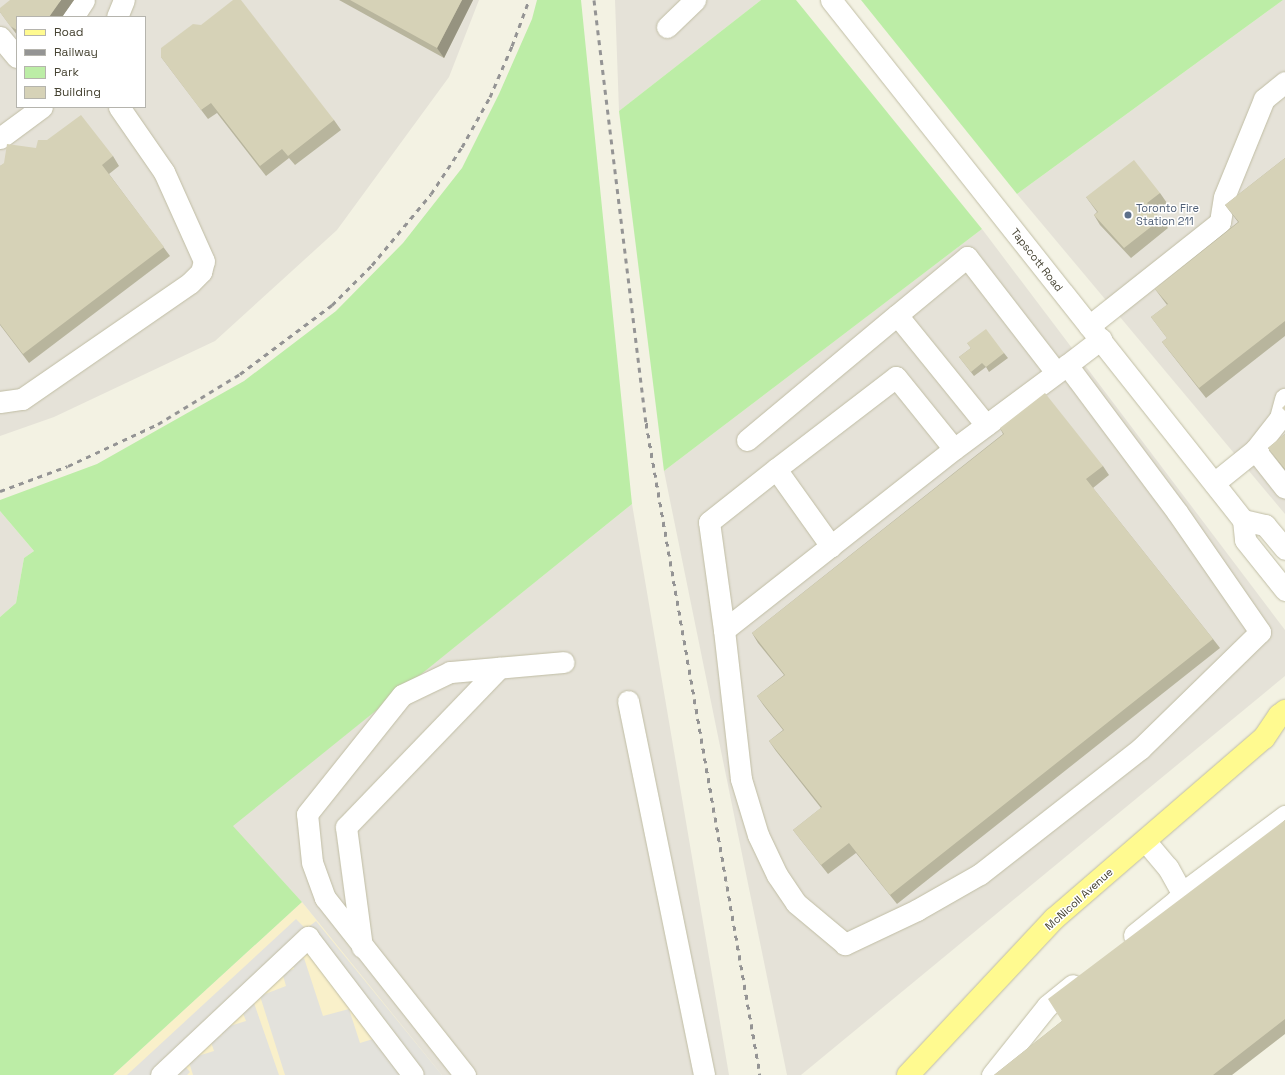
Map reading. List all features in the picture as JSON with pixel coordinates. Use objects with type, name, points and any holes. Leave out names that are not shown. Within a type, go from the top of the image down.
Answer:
[{"type":"main road","name":"McNicoll Avenue","points":[[908,1075],[1054,919],[1145,841],[1275,737],[1279,716],[1285,711]]},
{"type":"street","points":[[74,16],[84,0]]},
{"type":"street","points":[[117,16],[124,0]]},
{"type":"street","points":[[667,27],[695,0]]},
{"type":"street","name":"Tapscott Road","points":[[831,0],[1243,520]]},
{"type":"street","points":[[0,37],[16,56]]},
{"type":"street","points":[[724,630],[954,449],[1062,368],[1095,332],[1220,222],[1224,197],[1264,99],[1285,82]]},
{"type":"street","points":[[0,138],[41,108]]},
{"type":"street","points":[[0,402],[22,399],[190,283],[201,272],[204,261],[164,172],[120,108]]},
{"type":"street","points":[[747,440],[897,314],[967,258],[1062,368],[1177,512],[1260,632],[1140,749],[980,874],[917,910],[845,944],[796,903],[777,875],[758,835],[742,779],[709,522],[896,378],[954,449]]},
{"type":"street","points":[[897,314],[986,425]]},
{"type":"street","points":[[1214,483],[1255,450],[1280,418],[1285,399]]},
{"type":"street","points":[[1255,450],[1285,488]]},
{"type":"street","points":[[776,469],[831,546]]},
{"type":"street","points":[[1285,549],[1265,525],[1243,520],[1245,540],[1285,590]]},
{"type":"street","points":[[465,1075],[362,947],[325,898],[312,862],[307,814],[402,694],[450,672],[564,662]]},
{"type":"street","points":[[362,947],[346,827],[499,668]]},
{"type":"street","points":[[628,701],[704,1075]]},
{"type":"street","points":[[1119,948],[1176,901],[1182,893],[1285,816]]},
{"type":"street","points":[[1145,841],[1168,868],[1182,893]]},
{"type":"street","points":[[161,1075],[308,938],[413,1075]]},
{"type":"street","points":[[992,1075],[1047,1006],[1089,972]]},
{"type":"shaded area","points":[[0,0],[479,0],[449,77],[337,230],[215,341],[54,417],[0,436]]},
{"type":"shaded area","points":[[615,0],[761,0],[619,111]]},
{"type":"shaded area","points":[[1285,0],[1285,514],[1017,194]]},
{"type":"shaded area","points":[[982,229],[1285,630],[1285,676],[801,1075],[787,1075],[664,471]]},
{"type":"shaded area","points":[[632,504],[729,1075],[442,1075],[302,902],[232,826]]},
{"type":"shaded area","points":[[0,511],[34,551],[24,558],[16,603],[0,617]]},
{"type":"shaded area","points":[[302,902],[442,1075],[113,1075]]},
{"type":"shaded area","points":[[296,919],[306,929],[316,921],[442,1075],[422,1075],[306,930],[172,1052],[190,1072],[187,1075],[127,1075]]},
{"type":"shaded area","points":[[304,958],[323,1016],[349,1009],[360,1043],[373,1039],[401,1075],[285,1075],[260,996],[286,986],[282,972],[294,969],[292,963]]},
{"type":"shaded area","points":[[254,1003],[279,1075],[193,1075],[188,1059],[214,1051],[210,1039],[222,1035],[220,1029],[246,1021],[241,1008]]},
{"type":"green space","points":[[537,0],[581,0],[632,504],[233,826],[302,902],[113,1075],[0,1075],[0,617],[16,603],[24,558],[34,551],[0,511],[0,500],[97,464],[244,381],[336,311],[403,243],[462,168],[499,94],[532,19]]},
{"type":"green space","points":[[761,0],[796,0],[982,229],[664,471],[619,111]]},
{"type":"green space","points":[[861,0],[1283,0],[1017,194]]},
{"type":"building","points":[[10,0],[61,0],[50,16],[16,16],[16,29],[10,26],[0,12],[0,8]]},
{"type":"building","points":[[233,0],[241,0],[334,120],[288,156],[282,149],[260,166],[211,103],[201,110],[161,57],[161,48],[193,24],[201,25]]},
{"type":"building","points":[[350,0],[462,0],[437,48]]},
{"type":"building","points":[[81,115],[113,156],[102,165],[164,247],[23,354],[0,324],[0,166],[4,163],[7,144],[36,148],[38,140],[47,140]]},
{"type":"building","points":[[1285,158],[1285,321],[1199,388],[1162,342],[1167,338],[1151,317],[1168,304],[1155,289],[1239,222],[1225,205]]},
{"type":"building","name":"Toronto Fire Station 211","points":[[1134,160],[1160,193],[1147,203],[1161,219],[1124,248],[1094,215],[1098,212],[1086,197]]},
{"type":"building","points":[[986,329],[1004,353],[986,367],[982,363],[971,372],[959,357],[971,348],[967,343]]},
{"type":"building","points":[[1045,393],[1103,466],[1086,479],[1213,639],[890,895],[849,843],[821,865],[793,830],[822,807],[769,741],[784,730],[757,696],[785,675],[752,633],[1004,434],[1000,428]]},
{"type":"building","points":[[1285,434],[1285,469],[1268,448]]},
{"type":"building","points":[[1285,820],[1285,1019],[1213,1075],[994,1075],[1062,1021],[1048,999]]},
{"type":"railway","points":[[0,491],[68,466],[158,424],[240,374],[332,305],[372,265],[431,194],[462,147],[490,97],[512,46],[529,0]]},
{"type":"railway","points":[[594,0],[646,423],[760,1075]]},
{"type":"place","name":"Toronto Fire Station 211","points":[[1128,215]]}]
